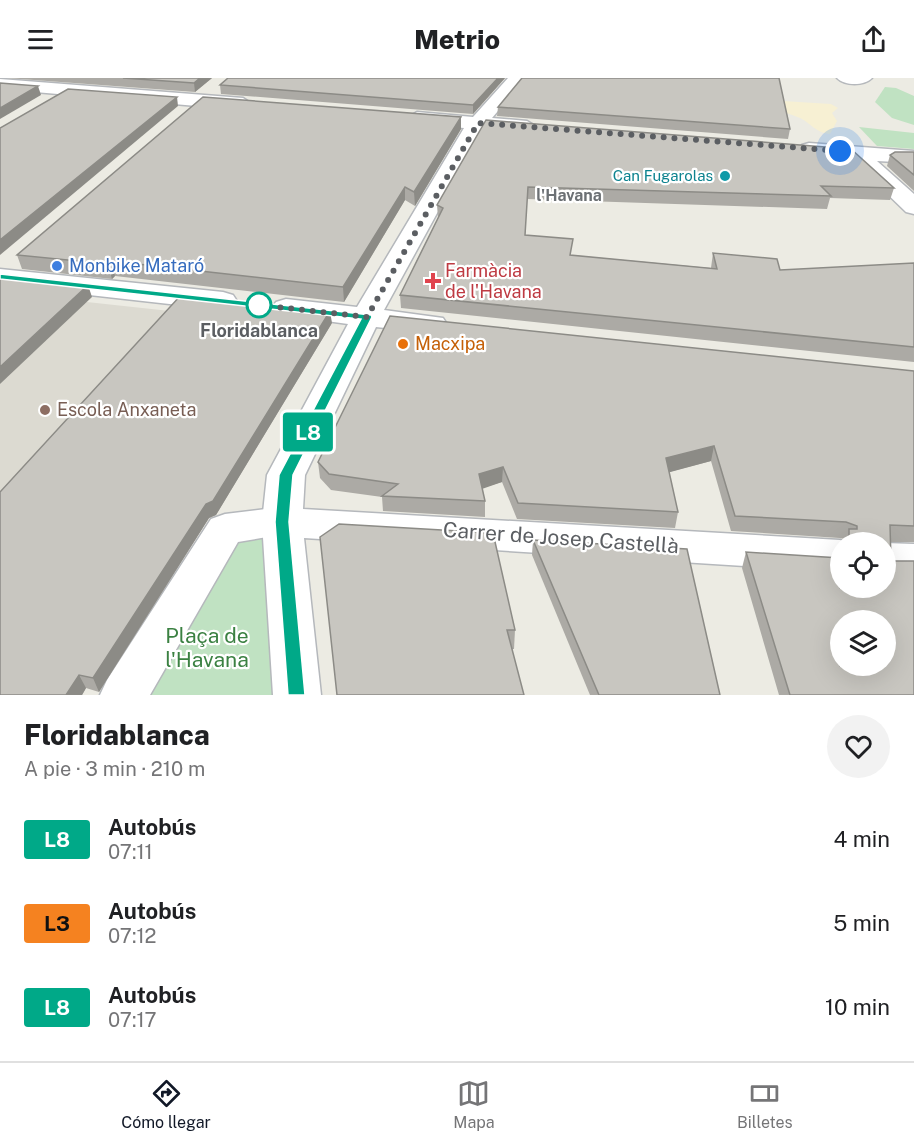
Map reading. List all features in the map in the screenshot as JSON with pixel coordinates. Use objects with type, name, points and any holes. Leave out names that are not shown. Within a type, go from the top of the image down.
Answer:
[{"type":"street","points":[[297,695],[282,522],[286,475],[367,317],[475,126],[517,78]]},
{"type":"street","points":[[846,78],[863,78]]},
{"type":"street","points":[[174,123],[220,83]]},
{"type":"street","points":[[0,84],[257,105]]},
{"type":"street","points":[[38,107],[67,89]]},
{"type":"street","points":[[404,116],[475,126],[543,128]]},
{"type":"street","points":[[792,147],[914,156]]},
{"type":"street","points":[[855,152],[914,207]]},
{"type":"street","points":[[0,271],[21,255]]},
{"type":"street","points":[[0,277],[457,327]]},
{"type":"street","points":[[124,695],[225,529],[282,522]]},
{"type":"street","name":"Carrer de Josep Castellà","points":[[282,522],[830,555]]},
{"type":"street","points":[[896,559],[914,560]]},
{"type":"shaded area","name":"Escola Anxaneta","points":[[4,293],[179,312],[0,513],[0,297]]},
{"type":"green space","points":[[885,87],[896,88],[914,96],[914,125],[892,118],[875,102]]},
{"type":"green space","points":[[859,127],[914,133],[914,149],[877,146]]},
{"type":"green space","name":"Plaça de l'Havana","points":[[268,522],[278,695],[124,695],[225,529]]},
{"type":"sand","points":[[766,100],[831,104],[838,108],[832,113],[837,121],[830,134],[825,133],[800,118],[777,109]]},
{"type":"building","points":[[123,78],[200,78],[194,83]]},
{"type":"building","points":[[228,78],[498,78],[473,105],[220,85]]},
{"type":"building","points":[[522,78],[779,78],[790,129],[498,107]]},
{"type":"building","points":[[0,83],[38,86],[0,108]]},
{"type":"building","points":[[68,89],[177,97],[0,240],[0,128]]},
{"type":"building","points":[[203,97],[461,117],[414,192],[405,187],[343,287],[111,261],[108,264],[17,255]]},
{"type":"building","points":[[486,120],[851,149],[894,188],[821,186],[831,196],[528,187],[525,235],[573,239],[570,255],[717,269],[713,253],[777,259],[780,270],[914,263],[914,347],[400,295],[443,208],[437,205]]},
{"type":"building","points":[[895,152],[914,152],[914,175],[890,155]]},
{"type":"building","points":[[0,276],[88,285],[0,367]]},
{"type":"building","points":[[181,295],[330,311],[213,501],[206,504],[93,678],[79,675],[66,695],[0,695],[0,492]]},
{"type":"building","points":[[390,316],[914,371],[914,526],[890,525],[890,532],[849,532],[849,529],[857,529],[857,526],[846,522],[735,516],[714,446],[666,458],[678,512],[518,503],[503,467],[479,474],[485,501],[382,496],[398,484],[329,474],[318,462]]},
{"type":"building","points":[[339,524],[493,533],[515,630],[507,630],[524,695],[337,695],[320,537]]},
{"type":"building","points":[[533,540],[687,549],[720,695],[599,695]]},
{"type":"building","points":[[746,552],[830,557],[830,598],[896,598],[896,561],[914,561],[914,695],[790,695]]},
{"type":"bus line","name":"L8","points":[[0,277],[367,317],[286,475],[282,522],[297,695]]},
{"type":"place","name":"Can Fugarolas","points":[[725,176]]},
{"type":"place","name":"Monbike Mataró","points":[[57,266]]},
{"type":"place","name":"Farmàcia de l'Havana","points":[[433,281]]},
{"type":"place","name":"Floridablanca","points":[[259,305]]},
{"type":"place","name":"Macxipa","points":[[403,344]]},
{"type":"place","name":"Escola Anxaneta","points":[[45,410]]},
{"type":"district","name":"l'Havana","points":[[569,195]]},
{"type":"route","points":[[259,305],[367,317],[478,123],[840,151]]}]
